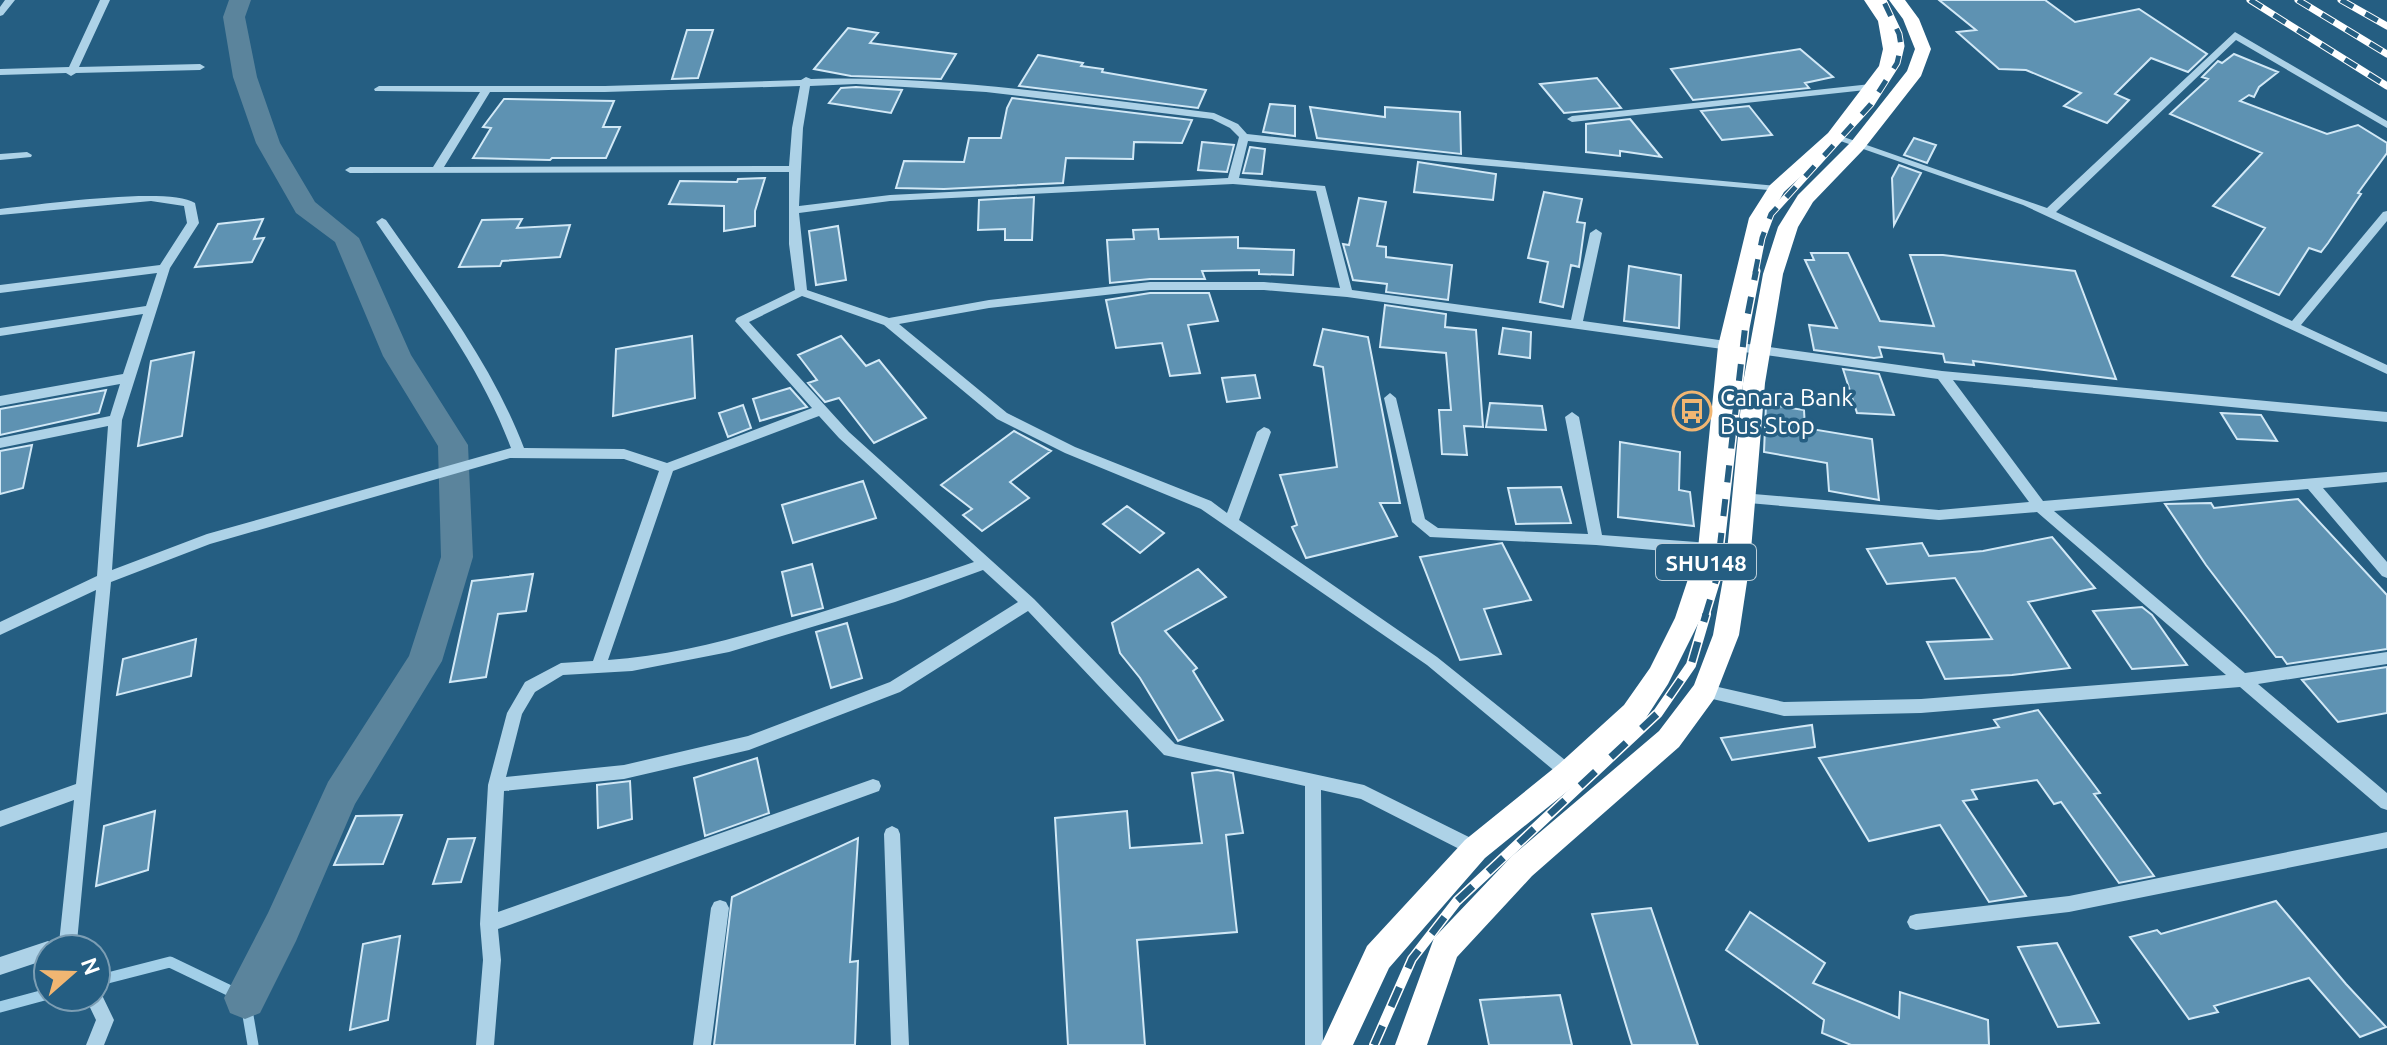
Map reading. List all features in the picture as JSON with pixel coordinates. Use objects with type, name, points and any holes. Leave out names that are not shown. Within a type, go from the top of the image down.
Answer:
[{"type":"highway","name":"SHU148","points":[[1337,1045],[1378,957],[1475,849],[1569,773],[1634,713],[1659,676],[1688,618],[1710,549],[1729,346],[1759,218],[1777,189],[1846,141],[1871,87],[1887,66],[1891,49],[1886,21],[1872,0]]},
{"type":"highway","name":"SHU148","points":[[1411,1045],[1445,948],[1522,866],[1669,739],[1705,691],[1726,635],[1738,562],[1742,498],[1773,274],[1788,227],[1805,199],[1846,141],[1915,72],[1923,49],[1911,19],[1897,0]]},
{"type":"street","points":[[0,13],[10,0]]},
{"type":"street","points":[[71,73],[105,0]]},
{"type":"street","points":[[2049,213],[2235,35],[2387,125]]},
{"type":"street","points":[[0,72],[71,73],[200,67]]},
{"type":"street","points":[[801,292],[795,264],[796,169],[798,110],[806,80]]},
{"type":"street","points":[[379,89],[605,89],[806,80],[986,89],[1214,116],[1234,126],[1244,137],[1383,154],[1503,162],[1777,189]]},
{"type":"street","points":[[1572,119],[1871,87]]},
{"type":"street","points":[[436,171],[487,89]]},
{"type":"street","points":[[1233,181],[1244,137]]},
{"type":"street","points":[[1846,141],[2049,213],[2387,370]]},
{"type":"street","points":[[0,157],[27,155]]},
{"type":"street","points":[[350,170],[796,169]]},
{"type":"street","points":[[796,210],[890,198],[1233,181],[1321,188],[1347,293]]},
{"type":"street","points":[[0,212],[151,198],[189,203],[193,223],[164,268],[115,420],[104,579],[71,933]]},
{"type":"street","points":[[2294,326],[2387,214]]},
{"type":"street","points":[[382,222],[472,358],[508,423],[514,452]]},
{"type":"street","points":[[1576,326],[1596,233]]},
{"type":"street","points":[[0,289],[164,268]]},
{"type":"street","points":[[888,322],[989,304],[1150,286],[1264,286],[1347,293],[1942,375],[2387,417]]},
{"type":"street","points":[[1475,849],[1364,792],[1170,750],[1029,603],[844,435],[741,321],[801,292],[888,322],[1002,416],[1070,450],[1206,505],[1432,661],[1569,773]]},
{"type":"street","points":[[0,332],[150,309]]},
{"type":"street","points":[[1942,375],[2039,506],[2387,803]]},
{"type":"street","points":[[0,401],[127,378]]},
{"type":"street","points":[[1390,398],[1419,522],[1435,533],[1710,549]]},
{"type":"street","points":[[0,629],[104,579],[207,539],[514,452],[624,454],[667,468],[821,410]]},
{"type":"street","points":[[1572,417],[1596,540]]},
{"type":"street","points":[[0,443],[115,420]]},
{"type":"street","points":[[1231,522],[1264,432]]},
{"type":"street","points":[[598,667],[667,468]]},
{"type":"street","points":[[1742,498],[1939,515],[2387,477]]},
{"type":"street","points":[[2312,484],[2387,572]]},
{"type":"street","points":[[485,1045],[492,960],[489,924],[496,785],[515,713],[530,687],[561,669],[632,665],[729,646],[895,596],[986,563]]},
{"type":"street","points":[[496,785],[624,772],[749,743],[895,687],[1029,603]]},
{"type":"street","points":[[1705,691],[1784,709],[1921,706],[2240,680],[2387,658]]},
{"type":"street","points":[[1313,782],[1314,1045]]},
{"type":"street","points":[[489,924],[873,786]]},
{"type":"street","points":[[0,819],[83,789]]},
{"type":"street","points":[[892,834],[900,1045]]},
{"type":"street","points":[[1916,922],[2069,904],[2387,840]]},
{"type":"street","points":[[702,1045],[720,908]]},
{"type":"street","points":[[0,966],[32,955]]},
{"type":"street","points":[[95,1045],[105,1020],[102,1013]]},
{"type":"building","points":[[1939,0],[2045,0],[2075,22],[2139,9],[2207,54],[2188,72],[2151,58],[2115,94],[2129,100],[2107,123],[2064,106],[2081,93],[2026,70],[1999,69],[1957,32],[1976,30]]},
{"type":"building","points":[[848,28],[878,33],[870,43],[956,54],[941,79],[851,76],[814,69]]},
{"type":"building","points":[[687,30],[713,30],[698,78],[672,79]]},
{"type":"building","points":[[1800,49],[1833,77],[1805,83],[1809,88],[1693,100],[1671,69]]},
{"type":"building","points":[[2234,54],[2278,72],[2259,87],[2254,97],[2249,95],[2240,101],[2327,134],[2358,125],[2387,143],[2387,153],[2328,243],[2321,252],[2309,248],[2279,295],[2232,276],[2265,228],[2213,206],[2262,153],[2170,114],[2208,79],[2202,77],[2218,61],[2222,63]]},
{"type":"building","points":[[1038,55],[1083,63],[1081,66],[1103,69],[1102,72],[1206,90],[1198,108],[1019,86]]},
{"type":"building","points":[[1597,78],[1621,108],[1564,113],[1540,84]]},
{"type":"building","points":[[841,88],[902,90],[891,113],[829,103]]},
{"type":"building","points":[[1012,98],[1192,120],[1182,143],[1134,142],[1133,159],[1066,158],[1063,183],[944,189],[896,188],[904,161],[964,162],[969,138],[1001,138]]},
{"type":"building","points":[[504,99],[614,101],[603,127],[620,127],[606,158],[473,158],[491,128],[483,127]]},
{"type":"building","points":[[1270,104],[1295,106],[1295,136],[1263,132]]},
{"type":"building","points":[[1749,106],[1772,135],[1722,140],[1701,111]]},
{"type":"building","points":[[1310,107],[1385,117],[1385,107],[1460,112],[1461,154],[1317,138]]},
{"type":"building","points":[[1630,119],[1661,157],[1620,151],[1620,156],[1586,152],[1586,124]]},
{"type":"building","points":[[1914,138],[1936,145],[1927,163],[1904,155]]},
{"type":"building","points":[[1202,142],[1234,145],[1227,172],[1198,170]]},
{"type":"building","points":[[1250,147],[1265,149],[1262,174],[1243,173]]},
{"type":"building","points":[[1418,162],[1496,174],[1493,200],[1414,192]]},
{"type":"building","points":[[1899,165],[1921,173],[1894,225],[1892,178]]},
{"type":"building","points":[[765,178],[755,211],[755,226],[724,231],[724,206],[669,204],[680,181],[737,182],[738,179]]},
{"type":"building","points":[[1544,192],[1582,199],[1577,222],[1585,223],[1579,267],[1571,265],[1563,307],[1540,302],[1548,262],[1528,258]]},
{"type":"building","points":[[1034,197],[1032,240],[1005,240],[1005,229],[978,230],[979,200]]},
{"type":"building","points":[[1359,198],[1386,202],[1377,246],[1386,247],[1386,257],[1452,265],[1448,300],[1386,292],[1387,284],[1353,280],[1343,244],[1349,245]]},
{"type":"building","points":[[263,219],[254,239],[264,238],[252,262],[195,267],[218,224]]},
{"type":"building","points":[[522,219],[517,228],[570,225],[560,257],[502,261],[500,266],[459,267],[482,220]]},
{"type":"building","points":[[838,226],[846,280],[816,285],[809,231]]},
{"type":"building","points":[[1158,229],[1159,239],[1238,237],[1238,248],[1294,250],[1293,275],[1259,274],[1259,270],[1202,271],[1205,279],[1110,283],[1107,240],[1134,239],[1133,230]]},
{"type":"building","points":[[1811,253],[1848,253],[1880,321],[1934,326],[1910,255],[1943,255],[2075,271],[2116,379],[1973,361],[1974,365],[1945,362],[1943,354],[1879,347],[1882,357],[1874,358],[1814,350],[1809,325],[1837,328],[1805,260],[1814,260]]},
{"type":"building","points":[[1629,266],[1681,275],[1679,328],[1624,321]]},
{"type":"building","points":[[1150,293],[1209,293],[1218,321],[1188,325],[1200,373],[1170,376],[1162,343],[1116,348],[1106,300]]},
{"type":"building","points":[[1385,305],[1446,314],[1445,327],[1476,330],[1483,427],[1464,426],[1467,455],[1442,454],[1439,410],[1451,410],[1446,353],[1380,347]]},
{"type":"building","points":[[1503,328],[1531,332],[1530,358],[1499,354]]},
{"type":"building","points":[[1323,329],[1368,337],[1400,503],[1380,503],[1397,536],[1306,558],[1292,527],[1297,525],[1280,475],[1337,467],[1323,367],[1314,365]]},
{"type":"building","points":[[692,336],[695,398],[613,416],[616,349]]},
{"type":"building","points":[[841,336],[866,366],[879,360],[926,418],[874,443],[839,398],[825,402],[808,383],[817,380],[798,355]]},
{"type":"building","points":[[194,352],[182,436],[138,446],[151,361]]},
{"type":"building","points":[[1843,369],[1879,374],[1894,415],[1857,413]]},
{"type":"building","points":[[1255,375],[1260,398],[1227,402],[1222,378]]},
{"type":"building","points":[[790,388],[807,407],[760,421],[753,399]]},
{"type":"building","points":[[106,390],[99,413],[0,435],[0,409]]},
{"type":"building","points":[[1490,403],[1542,406],[1546,430],[1486,427]]},
{"type":"building","points":[[1766,404],[1804,410],[1805,428],[1872,439],[1879,500],[1829,491],[1827,463],[1764,452]]},
{"type":"building","points":[[743,405],[751,428],[728,437],[719,413]]},
{"type":"building","points":[[2221,413],[2261,415],[2277,441],[2237,439]]},
{"type":"building","points":[[1014,431],[1051,451],[1010,482],[1029,498],[982,531],[963,515],[972,509],[941,485]]},
{"type":"building","points":[[1620,442],[1680,452],[1679,490],[1690,492],[1694,526],[1618,517]]},
{"type":"building","points":[[32,445],[23,488],[0,494],[0,451]]},
{"type":"building","points":[[863,481],[876,518],[793,543],[782,505]]},
{"type":"building","points":[[1561,487],[1571,523],[1516,524],[1508,488]]},
{"type":"building","points":[[2298,499],[2387,595],[2387,649],[2287,664],[2282,657],[2276,657],[2206,565],[2165,504],[2211,503],[2214,508]]},
{"type":"building","points":[[1127,506],[1164,533],[1140,553],[1103,524]]},
{"type":"building","points":[[2052,537],[2095,588],[2028,602],[2070,668],[2012,675],[1945,679],[1927,642],[1992,639],[1955,578],[1887,584],[1867,549],[1922,543],[1929,556],[1983,551]]},
{"type":"building","points":[[1502,543],[1531,600],[1484,609],[1501,654],[1460,660],[1420,557]]},
{"type":"building","points":[[812,564],[823,608],[792,616],[782,572]]},
{"type":"building","points":[[1198,569],[1226,597],[1165,631],[1197,668],[1193,671],[1223,720],[1178,741],[1140,678],[1120,653],[1112,623]]},
{"type":"building","points":[[533,574],[526,611],[498,614],[486,677],[450,682],[472,581]]},
{"type":"building","points":[[2142,607],[2152,615],[2187,665],[2132,669],[2093,611]]},
{"type":"building","points":[[847,623],[862,678],[831,688],[816,632]]},
{"type":"building","points":[[196,639],[191,676],[117,695],[123,659]]},
{"type":"building","points":[[2387,667],[2387,713],[2338,722],[2302,680]]},
{"type":"building","points":[[2038,710],[2100,793],[2094,794],[2154,876],[2119,883],[2061,802],[2054,804],[2037,780],[1972,790],[1977,799],[1963,801],[2026,896],[1989,902],[1940,825],[1869,841],[1819,758],[1999,727],[1994,720]]},
{"type":"building","points":[[1812,725],[1815,747],[1732,760],[1721,738]]},
{"type":"building","points":[[757,758],[769,813],[705,836],[694,778]]},
{"type":"building","points":[[1217,770],[1233,773],[1243,833],[1226,835],[1237,932],[1137,940],[1145,1045],[1068,1045],[1055,818],[1127,811],[1130,848],[1202,843],[1192,773]]},
{"type":"building","points":[[630,781],[632,819],[598,828],[597,785]]},
{"type":"building","points":[[155,811],[148,870],[96,886],[104,826]]},
{"type":"building","points":[[402,815],[383,864],[334,865],[356,816]]},
{"type":"building","points":[[475,838],[461,882],[433,884],[448,839]]},
{"type":"building","points":[[858,838],[850,962],[858,961],[855,1045],[714,1045],[732,897]]},
{"type":"building","points":[[2276,901],[2386,1027],[2360,1037],[2309,978],[2214,1006],[2218,1012],[2189,1019],[2130,937],[2157,930],[2161,934]]},
{"type":"building","points":[[1651,908],[1698,1045],[1632,1045],[1592,914]]},
{"type":"building","points":[[1750,912],[1825,963],[1813,983],[1899,1018],[1900,992],[1988,1020],[1989,1045],[1851,1045],[1822,1033],[1824,1020],[1726,950]]},
{"type":"building","points":[[400,936],[388,1020],[350,1030],[363,944]]},
{"type":"building","points":[[2057,943],[2099,1023],[2058,1027],[2018,947]]},
{"type":"building","points":[[1560,995],[1572,1045],[1489,1045],[1480,1000]]},
{"type":"waterway","points":[[240,0],[234,17],[245,77],[268,143],[305,207],[346,238],[397,356],[453,445],[457,557],[425,661],[341,794],[282,927],[245,998]]},
{"type":"waterway","points":[[112,977],[170,962],[245,998],[253,1045]]},
{"type":"waterway","points":[[0,1007],[32,998]]},
{"type":"railway","points":[[1755,273],[1762,238],[1771,214],[1871,104],[1897,63],[1901,46],[1899,34],[1883,0]]},
{"type":"railway","points":[[2250,0],[2387,86]]},
{"type":"railway","points":[[2298,0],[2387,54]]},
{"type":"railway","points":[[2341,0],[2387,26]]},
{"type":"railway","points":[[1705,616],[1716,580],[1745,328],[1756,271]]},
{"type":"railway","points":[[1374,1045],[1412,959],[1457,901],[1658,713],[1691,665],[1706,614]]},
{"type":"place","name":"Canara Bank Bus Stop","points":[[1692,411]]}]
